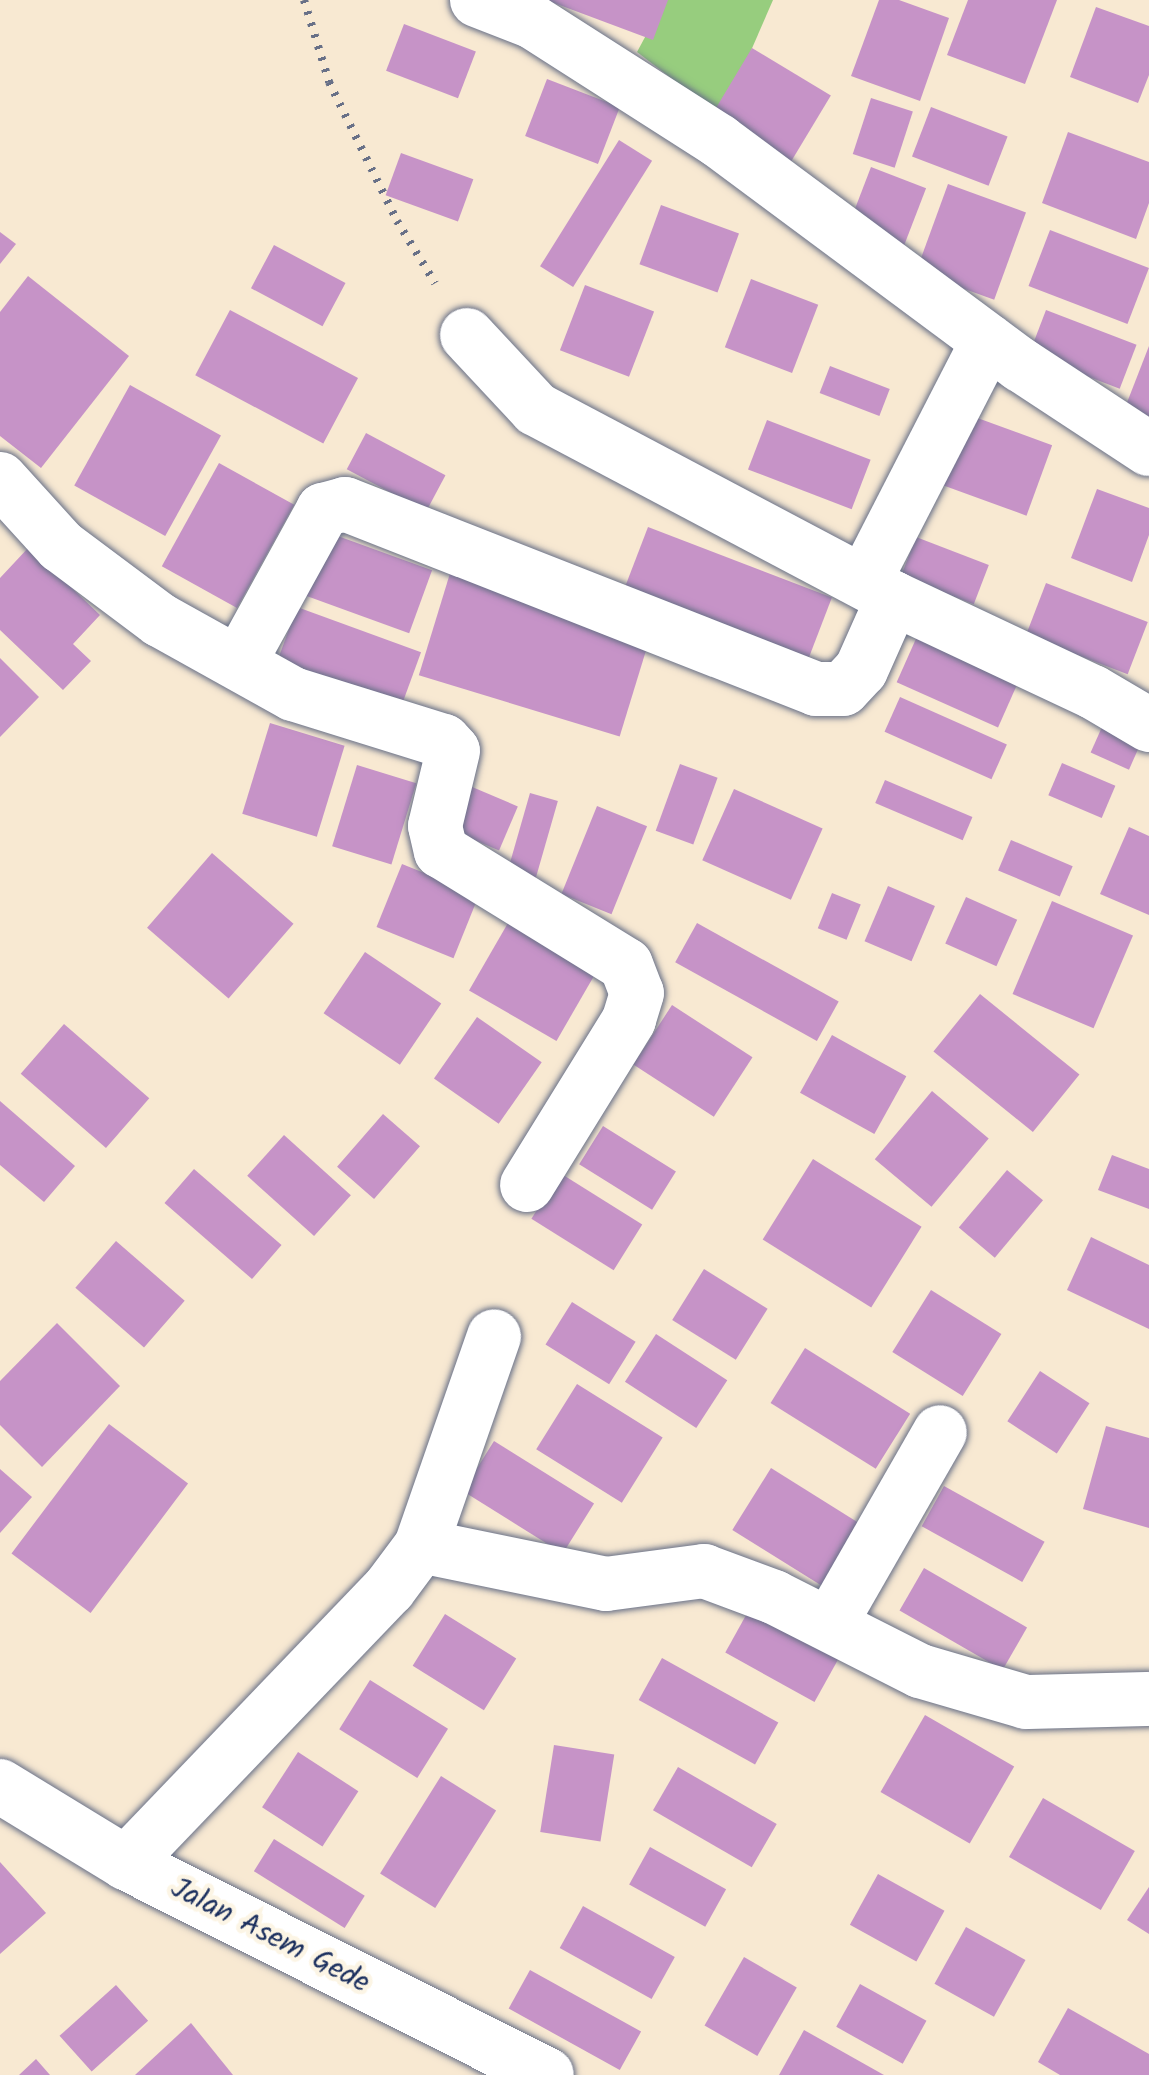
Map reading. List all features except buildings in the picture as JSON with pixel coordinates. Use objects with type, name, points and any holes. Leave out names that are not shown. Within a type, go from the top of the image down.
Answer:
[{"type":"street","points":[[477,0],[533,22],[719,141],[988,341],[1149,449]]},
{"type":"street","points":[[467,335],[536,409],[879,590],[1093,692],[1149,724]]},
{"type":"street","points":[[239,663],[323,510],[345,504],[816,689],[842,688],[861,670],[879,590],[988,341]]},
{"type":"street","points":[[4,493],[61,546],[160,620],[293,694],[444,741],[453,752],[435,826],[441,851],[626,964],[637,993],[629,1020],[526,1185]]},
{"type":"street","points":[[126,1863],[389,1589],[421,1546],[494,1336]]},
{"type":"street","points":[[830,1624],[940,1432]]},
{"type":"street","points":[[421,1546],[606,1584],[704,1571],[830,1624],[920,1671],[1026,1702],[1149,1699]]},
{"type":"street","name":"Jalan Asem Gede","points":[[0,1786],[126,1863],[547,2075]]},
{"type":"path","points":[[304,0],[329,82],[348,122],[397,220],[467,335]]},
{"type":"green space","points":[[665,0],[773,0],[722,117],[637,52]]}]
